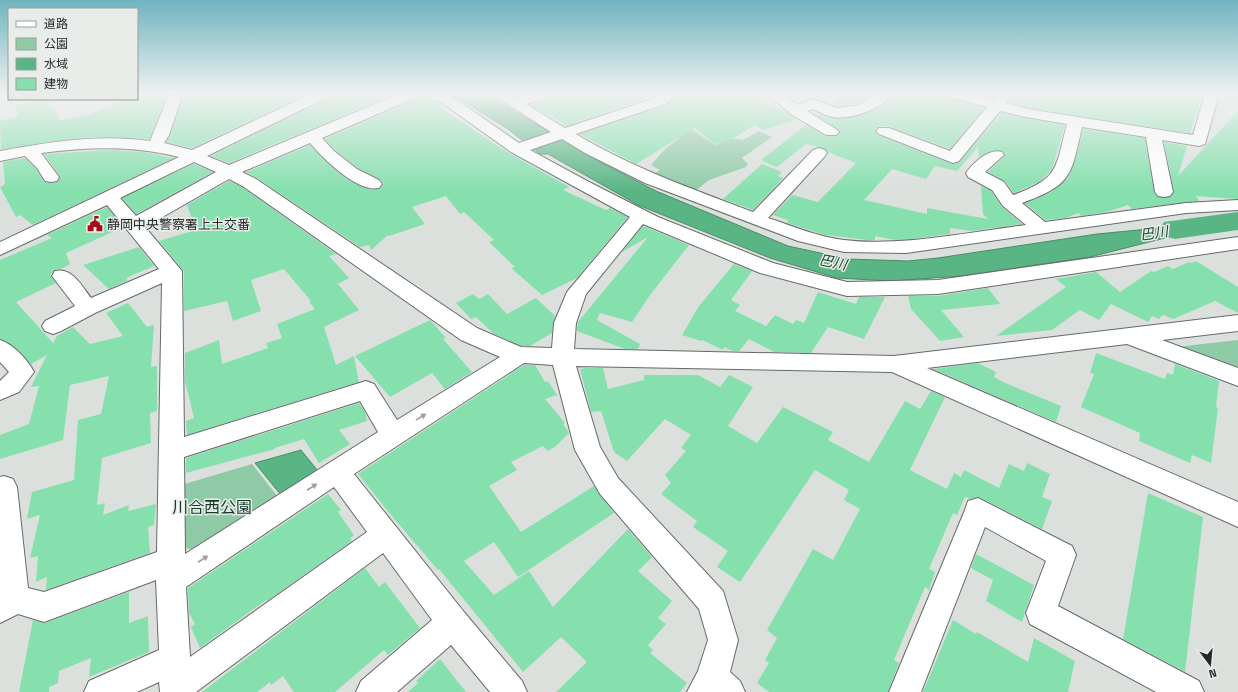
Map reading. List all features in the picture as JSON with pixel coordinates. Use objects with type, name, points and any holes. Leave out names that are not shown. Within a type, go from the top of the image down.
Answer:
[{"type":"street","points":[[155,145],[161,136],[164,126]]},
{"type":"street","points":[[0,249],[256,126]]},
{"type":"street","points":[[134,225],[230,171],[338,126]]},
{"type":"street","points":[[487,126],[583,186],[677,232],[767,268],[847,289],[938,287],[1238,243]]},
{"type":"street","points":[[550,126],[591,150],[651,179],[756,220],[805,237],[844,246],[906,247],[1186,208],[1238,205]]},
{"type":"street","points":[[520,148],[585,126]]},
{"type":"street","points":[[821,126],[831,132]]},
{"type":"street","points":[[884,131],[953,158],[979,126]]},
{"type":"street","points":[[1009,202],[1037,191],[1060,176],[1074,126]]},
{"type":"street","points":[[1103,126],[1199,141],[1203,126]]},
{"type":"street","points":[[1152,134],[1164,192]]},
{"type":"street","points":[[313,137],[328,154],[341,163],[350,173],[373,184]]},
{"type":"street","points":[[0,156],[79,142],[100,141],[122,141],[155,145],[194,156],[230,171],[469,334],[499,348],[520,355],[562,358],[894,364],[1238,323]]},
{"type":"street","points":[[28,150],[43,165],[51,177]]},
{"type":"street","points":[[756,220],[819,154]]},
{"type":"street","points":[[996,155],[974,173],[998,186],[1009,202],[1041,228]]},
{"type":"street","points":[[110,196],[172,271],[171,571],[176,679]]},
{"type":"street","points":[[641,215],[577,292],[565,323],[562,358],[588,450],[609,486],[712,601],[722,640],[715,688]]},
{"type":"street","points":[[53,326],[88,308],[172,271]]},
{"type":"street","points":[[62,276],[88,308]]},
{"type":"street","points":[[1128,336],[1238,377]]},
{"type":"street","points":[[0,348],[23,372],[11,386],[0,391]]},
{"type":"street","points":[[0,488],[4,487],[13,585],[8,603],[44,607],[171,571],[337,471],[520,355]]},
{"type":"street","points":[[894,364],[1238,514]]},
{"type":"street","points":[[171,452],[366,390],[394,435]]},
{"type":"street","points":[[337,471],[453,623],[511,692]]},
{"type":"street","points":[[905,692],[978,510],[1062,555],[1041,613],[1188,692]]},
{"type":"street","points":[[100,692],[176,679],[385,535]]},
{"type":"street","points":[[372,692],[453,623]]},
{"type":"green space","points":[[691,129],[715,145],[730,138],[743,140],[759,131],[772,137],[742,158],[748,164],[746,167],[709,180],[695,191],[650,176],[660,170],[651,165],[665,149]]},
{"type":"green space","points":[[1238,340],[1238,372],[1176,347]]},
{"type":"green space","name":"川合西公園","points":[[252,464],[278,497],[200,550],[183,548],[181,485]]},
{"type":"water","points":[[504,126],[540,126],[602,163],[656,191],[788,246],[848,259],[908,261],[938,258],[1097,234],[1232,221],[1090,257],[961,276],[891,281],[837,278],[770,258],[638,205],[548,154],[540,154]]},
{"type":"water","points":[[301,450],[318,471],[281,495],[255,463]]},
{"type":"building","points":[[0,126],[154,126],[149,139],[93,137],[1,149]]},
{"type":"building","points":[[173,126],[238,126],[192,148],[166,142]]},
{"type":"building","points":[[271,126],[317,126],[229,163],[211,156]]},
{"type":"building","points":[[354,126],[468,126],[502,149],[569,187],[563,190],[606,210],[610,208],[628,217],[577,278],[542,295],[511,268],[515,267],[489,242],[494,240],[464,212],[460,214],[446,196],[412,207],[425,224],[389,236],[388,235],[371,250],[369,245],[360,247],[246,172],[310,145],[331,166],[350,181],[370,190],[379,190],[384,184],[380,179],[358,168],[335,150],[325,139]]},
{"type":"building","points":[[603,126],[753,126],[732,139],[714,144],[695,128],[636,164],[580,134]]},
{"type":"building","points":[[757,126],[776,126],[763,130]]},
{"type":"building","points":[[804,126],[808,126],[825,136],[837,136],[840,131],[833,126],[879,126],[875,130],[878,135],[952,164],[960,162],[990,126],[1065,126],[1052,169],[1039,182],[1014,193],[1005,181],[988,172],[1005,156],[1003,151],[992,151],[979,158],[978,147],[957,171],[935,166],[926,179],[892,169],[864,200],[927,214],[927,208],[988,219],[983,214],[981,186],[991,191],[1002,207],[1022,224],[972,231],[950,228],[950,234],[895,240],[875,236],[875,240],[868,240],[825,235],[787,223],[788,220],[773,215],[792,195],[818,202],[856,163],[828,152],[825,149],[806,144],[777,167],[761,160]]},
{"type":"building","points":[[882,126],[969,126],[950,149],[890,127]]},
{"type":"building","points":[[1146,126],[1192,126],[1190,133]]},
{"type":"building","points":[[1224,126],[1238,126],[1238,199],[1196,196],[1199,201],[1132,209],[1128,205],[1107,212],[1081,216],[1078,213],[1066,218],[1045,220],[1025,203],[1052,192],[1068,178],[1076,158],[1083,129],[1145,138],[1154,193],[1158,197],[1170,197],[1174,192],[1164,142],[1187,146],[1178,176]]},
{"type":"building","points":[[110,150],[144,152],[174,158],[33,225],[20,215],[16,217],[0,187],[5,184],[3,162],[25,158],[36,169],[44,182],[51,183],[58,182],[60,176],[44,154]]},
{"type":"building","points":[[194,164],[213,172],[136,214],[122,198]]},
{"type":"building","points":[[762,164],[782,172],[778,176],[783,178],[753,210],[723,199]]},
{"type":"building","points":[[229,181],[243,188],[336,254],[329,256],[349,278],[338,284],[359,310],[324,327],[336,365],[354,356],[359,382],[187,435],[186,421],[194,418],[185,381],[185,353],[219,340],[222,364],[268,348],[266,343],[282,338],[277,324],[315,309],[309,302],[311,301],[284,269],[251,280],[261,311],[233,321],[227,301],[184,311],[184,271],[159,241],[196,230],[187,205]]},
{"type":"building","points":[[107,207],[123,227],[66,253],[70,264],[61,269],[55,270],[50,275],[56,283],[16,302],[53,343],[57,336],[73,327],[90,344],[123,336],[106,313],[128,303],[147,327],[154,325],[151,367],[157,366],[157,411],[150,413],[151,443],[102,458],[97,505],[105,503],[103,515],[129,505],[128,511],[156,504],[154,525],[148,527],[150,553],[46,590],[47,577],[36,582],[38,556],[30,558],[40,515],[27,519],[32,492],[74,480],[78,420],[101,414],[109,376],[70,385],[63,440],[0,459],[0,435],[29,424],[39,386],[31,387],[47,355],[31,364],[16,348],[0,339],[0,260],[52,238],[47,235]]},
{"type":"building","points":[[643,226],[689,245],[650,295],[632,322],[600,313],[597,320],[640,344],[638,349],[625,349],[577,331],[578,322],[648,237],[622,252]]},
{"type":"building","points":[[139,247],[154,266],[126,278],[128,280],[109,289],[83,265]]},
{"type":"building","points":[[1196,261],[1238,287],[1238,313],[1215,301],[1173,319],[1163,315],[1159,319],[1152,316],[1148,322],[1111,304],[1099,320],[1080,310],[1052,330],[996,336],[1066,287],[1056,279],[1096,272],[1120,292],[1151,271],[1154,272],[1168,266],[1173,269],[1189,262],[1191,263]]},
{"type":"building","points":[[734,264],[752,271],[731,300],[740,305],[735,311],[766,326],[775,315],[793,324],[796,320],[804,323],[818,292],[856,304],[859,297],[885,297],[864,339],[828,327],[811,353],[774,352],[749,339],[739,351],[733,351],[724,347],[723,350],[702,340],[701,341],[682,335],[699,306]]},
{"type":"building","points":[[988,288],[1000,304],[941,310],[964,337],[940,341],[911,309],[908,296],[938,296]]},
{"type":"building","points":[[473,294],[479,299],[488,294],[507,314],[536,298],[555,316],[552,333],[530,346],[521,346],[494,334],[476,317],[471,319],[456,303]]},
{"type":"building","points":[[430,320],[446,338],[443,339],[472,372],[445,389],[432,373],[390,397],[355,356]]},
{"type":"building","points":[[1096,353],[1165,379],[1167,373],[1173,375],[1175,364],[1219,381],[1216,407],[1218,408],[1211,463],[1192,455],[1190,463],[1139,441],[1140,433],[1081,407],[1094,374],[1090,373]]},
{"type":"building","points":[[978,363],[996,372],[994,377],[1003,382],[1061,406],[1056,422],[933,369]]},
{"type":"building","points":[[524,365],[535,365],[545,382],[548,381],[557,395],[545,399],[565,423],[563,424],[569,433],[556,446],[548,451],[543,446],[511,462],[517,470],[489,486],[521,532],[594,486],[614,513],[518,577],[494,542],[464,561],[494,595],[529,571],[553,607],[628,529],[652,557],[638,571],[672,601],[658,618],[666,624],[648,645],[653,650],[650,653],[687,683],[680,692],[556,692],[587,662],[561,637],[523,672],[439,569],[438,570],[391,515],[358,474]]},
{"type":"building","points":[[603,368],[608,389],[644,380],[644,375],[698,375],[720,387],[729,375],[753,387],[728,426],[757,443],[783,407],[833,432],[828,440],[869,462],[905,401],[920,409],[931,391],[945,397],[910,470],[947,489],[954,473],[961,477],[964,470],[999,488],[1009,464],[1024,471],[1027,463],[1050,474],[1042,497],[1052,501],[1042,529],[979,497],[970,499],[965,497],[957,515],[953,513],[929,569],[935,572],[929,590],[925,587],[894,660],[899,663],[888,692],[769,692],[757,683],[769,663],[765,660],[777,638],[767,630],[813,549],[833,560],[860,509],[844,500],[849,490],[815,470],[740,582],[717,567],[728,551],[693,527],[697,521],[661,494],[671,483],[665,475],[686,451],[681,448],[691,435],[665,419],[627,461],[614,452],[601,411],[591,412],[580,369]]},
{"type":"building","points":[[359,403],[365,412],[367,421],[339,430],[350,444],[319,463],[304,439],[275,449],[186,473],[186,458]]},
{"type":"building","points":[[1148,493],[1203,517],[1185,672],[1123,639]]},
{"type":"building","points":[[328,494],[341,510],[338,512],[354,535],[350,538],[352,541],[267,601],[266,600],[200,648],[191,627],[195,624],[189,613],[188,588]]},
{"type":"building","points":[[976,554],[1034,585],[1022,622],[986,601],[993,580],[971,568]]},
{"type":"building","points":[[365,568],[379,587],[385,582],[420,628],[388,655],[384,650],[335,692],[294,692],[283,676],[271,685],[270,682],[257,692],[202,692]]},
{"type":"building","points":[[129,592],[129,623],[148,616],[149,652],[89,677],[91,658],[59,671],[58,683],[49,687],[49,692],[19,692],[33,620],[45,623]]},
{"type":"building","points":[[953,620],[976,634],[977,632],[1028,662],[1034,638],[1075,661],[1068,692],[923,692]]},
{"type":"building","points":[[440,659],[466,692],[408,692],[418,683],[416,681]]},
{"type":"waterway","name":"巴川","points":[[1175,229],[1238,221]]},
{"type":"place","name":"静岡中央警察署上土交番","points":[[95,224]]}]
